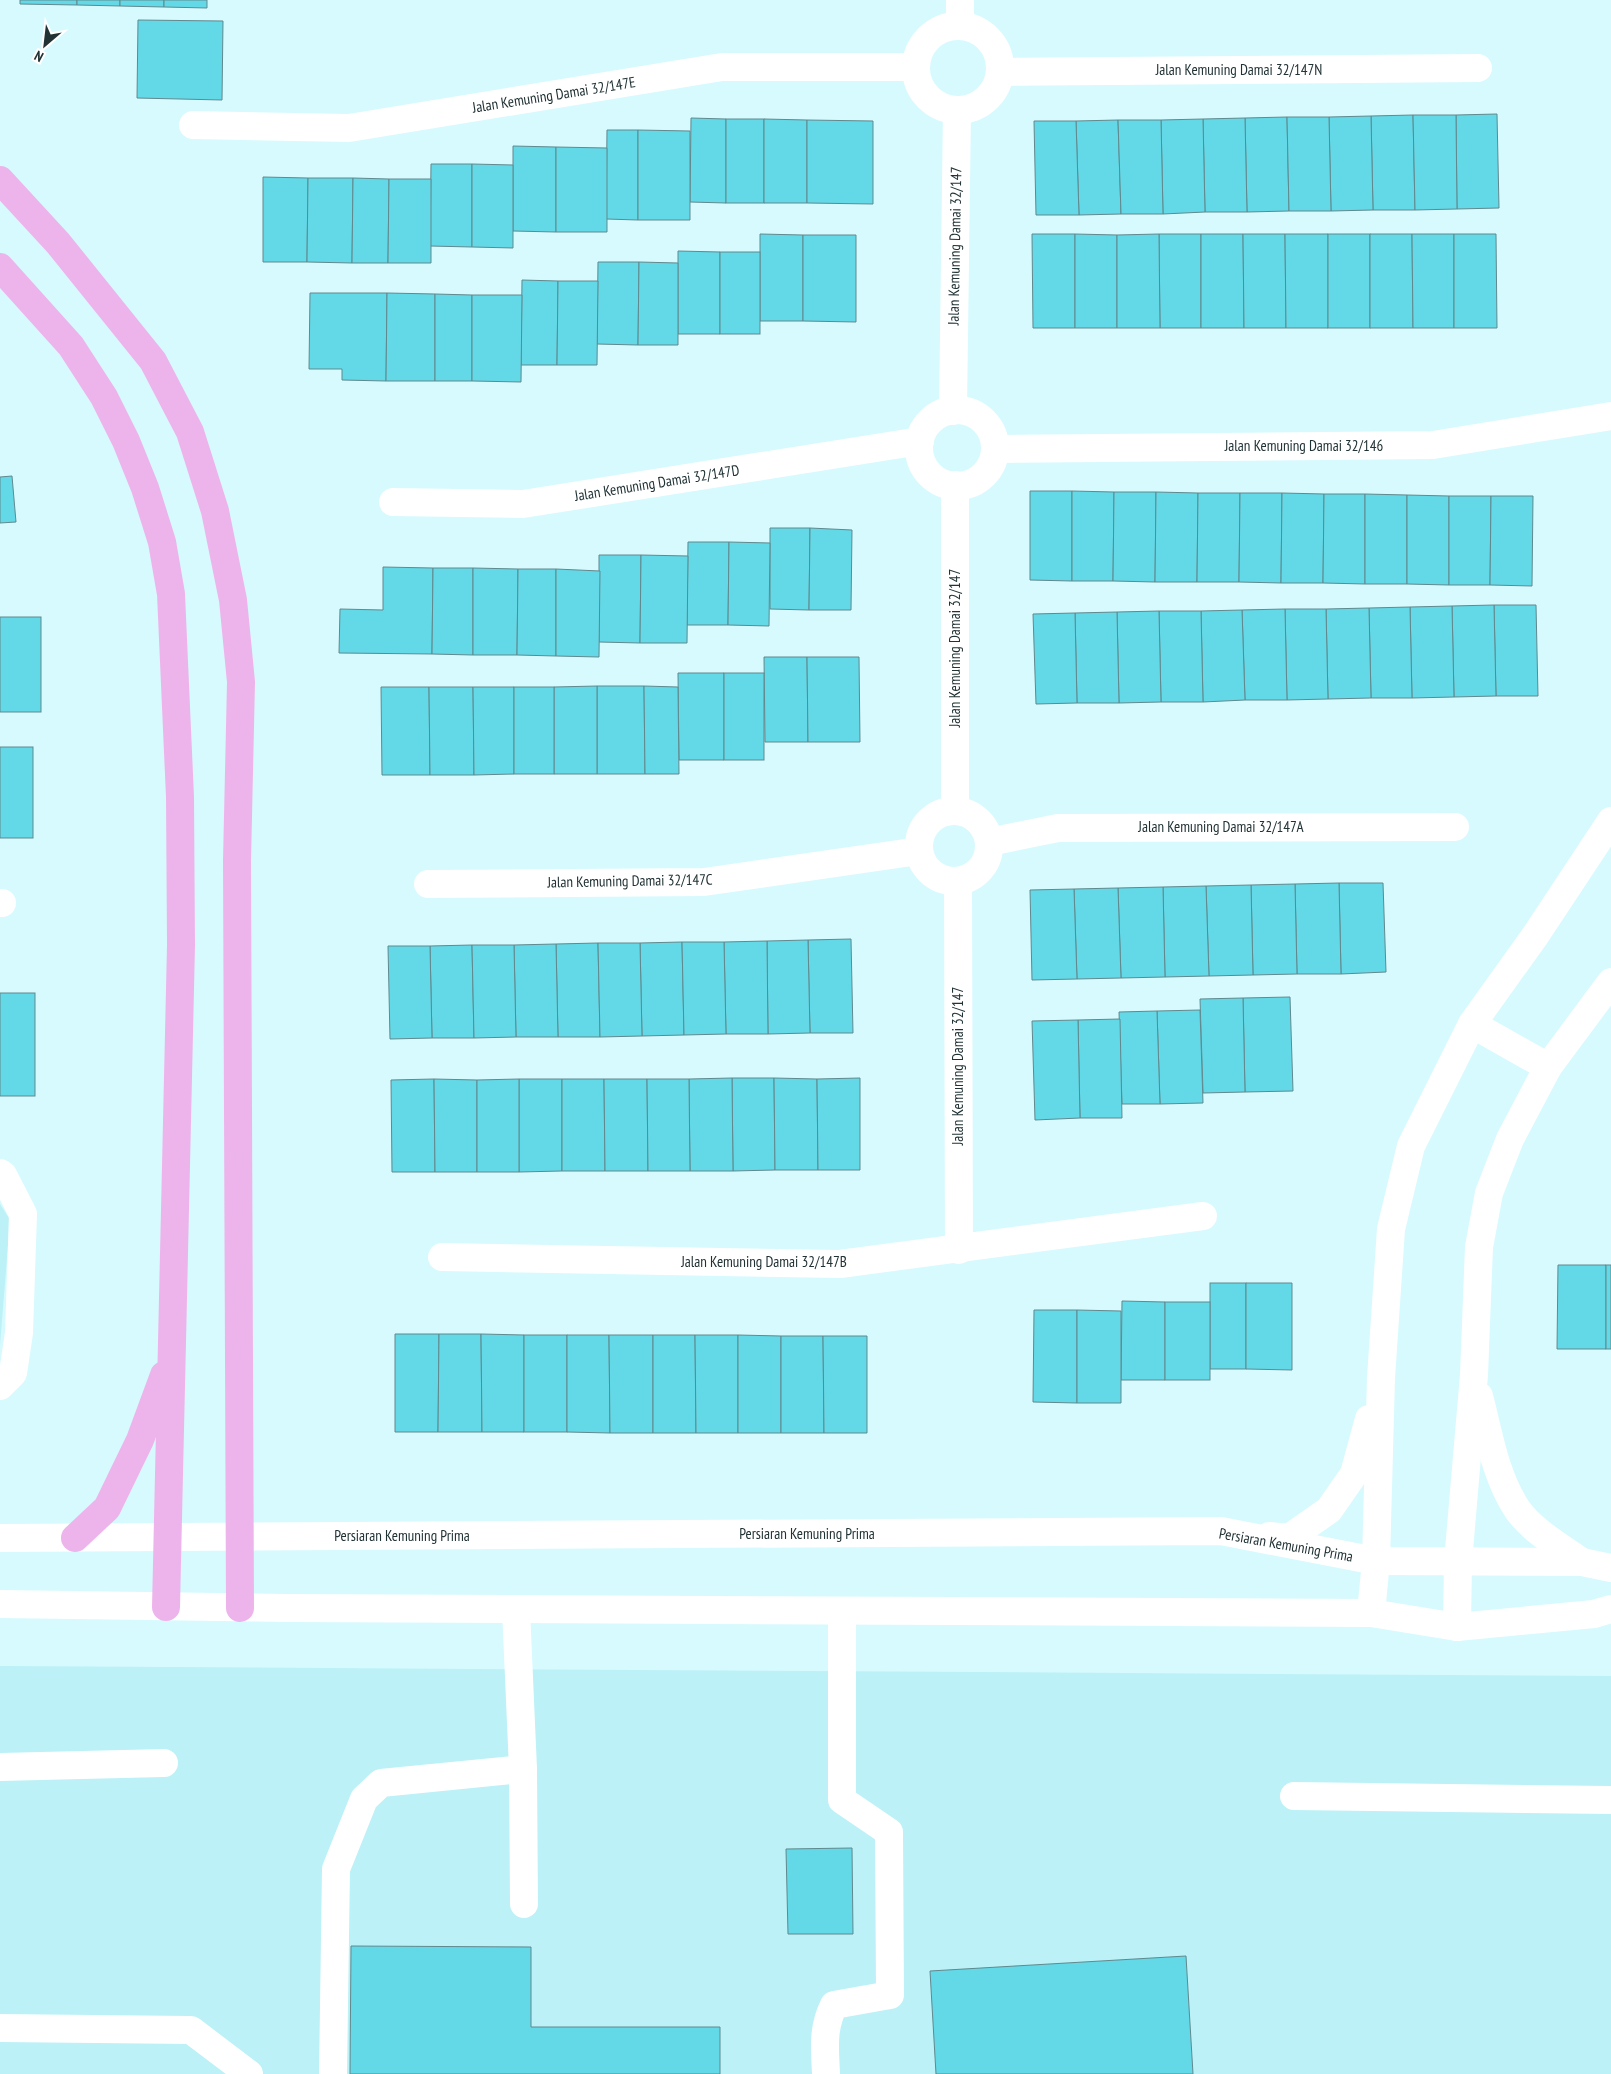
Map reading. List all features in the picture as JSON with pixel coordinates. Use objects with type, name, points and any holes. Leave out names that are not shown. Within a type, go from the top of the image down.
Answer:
[{"type":"highway","points":[[0,180],[58,243],[153,361],[190,432],[215,511],[233,600],[241,682],[237,861],[240,1608]]},
{"type":"highway","points":[[0,267],[71,346],[104,397],[126,442],[145,488],[162,542],[171,594],[180,797],[181,945],[166,1608]]},
{"type":"highway","points":[[75,1538],[107,1508],[140,1440],[171,1356]]},
{"type":"street","points":[[960,13],[974,30],[985,36],[994,46],[999,59],[1000,72],[997,84],[981,104],[957,110],[944,108],[928,96],[918,80],[916,68],[918,54],[924,42],[935,33],[947,27],[960,13]]},
{"type":"street","name":"Jalan Kemuning Damai 32/147E","points":[[193,125],[349,128],[722,67],[916,68]]},
{"type":"street","name":"Jalan Kemuning Damai 32/147N","points":[[1000,72],[1478,68]]},
{"type":"street","name":"Jalan Kemuning Damai 32/147","points":[[953,411],[957,110]]},
{"type":"street","points":[[963,409],[978,416],[989,426],[996,442],[994,460],[986,473],[972,483],[955,485],[943,483],[931,475],[922,463],[920,441],[926,425],[939,414],[963,409]]},
{"type":"street","name":"Jalan Kemuning Damai 32/146","points":[[995,449],[1433,446],[1611,416]]},
{"type":"street","name":"Jalan Kemuning Damai 32/147D","points":[[393,502],[523,504],[920,441]]},
{"type":"street","name":"Jalan Kemuning Damai 32/147","points":[[955,485],[956,811]]},
{"type":"street","points":[[956,811],[968,814],[978,820],[985,830],[989,842],[988,856],[982,868],[971,878],[958,882],[944,880],[932,874],[923,864],[919,850],[920,838],[924,827],[938,816],[956,811]]},
{"type":"street","points":[[1371,1613],[1376,1561],[1381,1378],[1391,1229],[1411,1146],[1472,1024],[1535,936],[1611,821]]},
{"type":"street","name":"Jalan Kemuning Damai 32/147A","points":[[989,842],[1058,828],[1455,827]]},
{"type":"street","name":"Jalan Kemuning Damai 32/147C","points":[[428,884],[704,882],[919,850]]},
{"type":"street","name":"Jalan Kemuning Damai 32/147","points":[[958,882],[959,1250]]},
{"type":"street","points":[[1458,1627],[1458,1562],[1474,1376],[1479,1247],[1489,1193],[1510,1139],[1548,1067],[1611,982]]},
{"type":"street","points":[[1472,1024],[1548,1067]]},
{"type":"street","points":[[0,1174],[3,1175],[23,1214],[19,1332],[13,1373],[0,1386]]},
{"type":"street","name":"Jalan Kemuning Damai 32/147B","points":[[442,1257],[840,1264],[959,1250],[1203,1216]]},
{"type":"street","points":[[1474,1376],[1501,1480],[1518,1510],[1547,1538],[1582,1562]]},
{"type":"street","points":[[1221,1531],[1289,1538],[1329,1510],[1354,1474],[1381,1378]]},
{"type":"street","name":"Persiaran Kemuning Prima","points":[[0,1538],[1221,1531],[1376,1561],[1582,1562],[1611,1568]]},
{"type":"street","points":[[0,1604],[166,1608],[1371,1613],[1458,1627],[1594,1614],[1611,1609]]},
{"type":"street","points":[[516,1609],[523,1769],[524,1904]]},
{"type":"street","points":[[826,2074],[825,2036],[827,2019],[834,2005],[890,1994],[889,1832],[842,1800],[842,1611]]},
{"type":"street","points":[[0,1768],[164,1762]]},
{"type":"street","points":[[333,2074],[336,1869],[364,1799],[381,1783],[523,1769]]},
{"type":"street","points":[[1294,1796],[1611,1800]]},
{"type":"street","points":[[0,2028],[191,2030],[249,2074]]},
{"type":"shaded area","points":[[0,1204],[10,1220],[0,1345]]},
{"type":"shaded area","points":[[0,1666],[1611,1676],[1611,2074],[0,2074]]},
{"type":"building","points":[[20,0],[77,0],[77,5],[20,4]]},
{"type":"building","points":[[77,0],[120,0],[120,6],[77,5]]},
{"type":"building","points":[[120,0],[164,0],[164,7],[120,6]]},
{"type":"building","points":[[164,0],[207,0],[207,8],[164,7]]},
{"type":"building","points":[[138,20],[223,21],[222,100],[137,98]]},
{"type":"building","points":[[1497,114],[1499,208],[1457,209],[1456,115]]},
{"type":"building","points":[[1413,115],[1415,210],[1373,210],[1371,116]]},
{"type":"building","points":[[1413,115],[1456,115],[1457,209],[1415,210]]},
{"type":"building","points":[[1371,116],[1373,210],[1331,211],[1329,117]]},
{"type":"building","points":[[1287,117],[1289,211],[1247,212],[1245,118]]},
{"type":"building","points":[[1287,117],[1329,117],[1331,211],[1289,211]]},
{"type":"building","points":[[691,118],[726,119],[726,203],[690,202]]},
{"type":"building","points":[[1245,118],[1247,212],[1205,212],[1203,119]]},
{"type":"building","points":[[726,119],[764,119],[764,203],[726,203]]},
{"type":"building","points":[[764,119],[807,120],[807,203],[764,203]]},
{"type":"building","points":[[1203,119],[1205,212],[1163,214],[1161,120]]},
{"type":"building","points":[[807,120],[873,121],[873,204],[807,203]]},
{"type":"building","points":[[1118,120],[1121,214],[1079,215],[1076,121]]},
{"type":"building","points":[[1118,120],[1161,120],[1163,214],[1121,214]]},
{"type":"building","points":[[1034,121],[1076,121],[1079,215],[1036,215]]},
{"type":"building","points":[[607,130],[638,130],[638,220],[606,219]]},
{"type":"building","points":[[638,130],[690,131],[690,220],[638,220]]},
{"type":"building","points":[[513,146],[556,147],[556,232],[513,231]]},
{"type":"building","points":[[556,147],[607,148],[607,232],[556,232]]},
{"type":"building","points":[[431,164],[472,164],[472,247],[430,246]]},
{"type":"building","points":[[472,164],[513,165],[513,248],[472,247]]},
{"type":"building","points":[[263,177],[308,178],[307,262],[263,262]]},
{"type":"building","points":[[308,178],[353,178],[352,263],[307,262]]},
{"type":"building","points":[[353,178],[389,179],[388,263],[352,263]]},
{"type":"building","points":[[389,179],[431,179],[431,263],[388,263]]},
{"type":"building","points":[[760,234],[803,235],[803,321],[760,321]]},
{"type":"building","points":[[1032,234],[1075,234],[1075,328],[1033,328]]},
{"type":"building","points":[[1075,234],[1117,235],[1117,328],[1075,328]]},
{"type":"building","points":[[1159,234],[1201,234],[1201,328],[1160,328]]},
{"type":"building","points":[[1159,234],[1160,328],[1117,328],[1117,235]]},
{"type":"building","points":[[1201,234],[1243,234],[1244,328],[1201,328]]},
{"type":"building","points":[[1243,234],[1285,234],[1286,328],[1244,328]]},
{"type":"building","points":[[1285,234],[1328,234],[1328,328],[1286,328]]},
{"type":"building","points":[[1328,234],[1370,234],[1370,328],[1328,328]]},
{"type":"building","points":[[1370,234],[1412,234],[1413,328],[1370,328]]},
{"type":"building","points":[[1412,234],[1454,234],[1454,328],[1413,328]]},
{"type":"building","points":[[1454,234],[1496,234],[1497,328],[1454,328]]},
{"type":"building","points":[[803,235],[856,235],[856,322],[803,321]]},
{"type":"building","points":[[678,251],[720,252],[720,334],[678,334]]},
{"type":"building","points":[[720,252],[760,252],[760,334],[720,334]]},
{"type":"building","points":[[598,262],[639,262],[638,345],[597,344]]},
{"type":"building","points":[[639,262],[678,263],[678,345],[638,345]]},
{"type":"building","points":[[522,280],[558,281],[557,365],[521,365]]},
{"type":"building","points":[[558,281],[598,281],[597,365],[557,365]]},
{"type":"building","points":[[310,293],[387,293],[386,381],[342,380],[342,369],[309,369]]},
{"type":"building","points":[[387,293],[435,294],[435,381],[386,381]]},
{"type":"building","points":[[435,294],[472,295],[472,381],[435,381]]},
{"type":"building","points":[[472,295],[522,295],[521,382],[472,381]]},
{"type":"building","points":[[12,476],[16,522],[0,523],[0,477]]},
{"type":"building","points":[[1030,491],[1072,491],[1072,581],[1030,580]]},
{"type":"building","points":[[1072,491],[1114,492],[1113,581],[1072,581]]},
{"type":"building","points":[[1114,492],[1156,492],[1155,582],[1113,581]]},
{"type":"building","points":[[1156,492],[1198,493],[1197,582],[1155,582]]},
{"type":"building","points":[[1198,493],[1240,493],[1239,582],[1197,582]]},
{"type":"building","points":[[1240,493],[1282,493],[1281,583],[1239,582]]},
{"type":"building","points":[[1282,493],[1324,494],[1323,583],[1281,583]]},
{"type":"building","points":[[1324,494],[1365,494],[1365,584],[1323,583]]},
{"type":"building","points":[[1365,494],[1407,495],[1407,584],[1365,584]]},
{"type":"building","points":[[1407,495],[1449,496],[1449,585],[1407,584]]},
{"type":"building","points":[[1449,496],[1491,496],[1490,585],[1449,585]]},
{"type":"building","points":[[1491,496],[1533,496],[1532,586],[1490,585]]},
{"type":"building","points":[[770,528],[810,528],[809,610],[770,609]]},
{"type":"building","points":[[810,528],[852,530],[851,610],[809,610]]},
{"type":"building","points":[[688,542],[729,542],[728,625],[687,625]]},
{"type":"building","points":[[729,542],[770,543],[769,626],[728,625]]},
{"type":"building","points":[[599,555],[641,555],[640,643],[599,642]]},
{"type":"building","points":[[641,555],[688,556],[687,643],[640,643]]},
{"type":"building","points":[[383,567],[433,568],[432,654],[339,653],[340,609],[383,610]]},
{"type":"building","points":[[433,568],[473,568],[473,655],[432,654]]},
{"type":"building","points":[[473,568],[518,569],[517,655],[473,655]]},
{"type":"building","points":[[518,569],[556,569],[556,656],[517,655]]},
{"type":"building","points":[[556,569],[600,571],[599,657],[556,656]]},
{"type":"building","points":[[1494,605],[1536,605],[1538,696],[1496,696]]},
{"type":"building","points":[[1494,605],[1496,696],[1454,697],[1452,606]]},
{"type":"building","points":[[1452,606],[1454,697],[1412,698],[1410,607]]},
{"type":"building","points":[[1410,607],[1412,698],[1371,698],[1369,608]]},
{"type":"building","points":[[1369,608],[1371,698],[1328,699],[1326,609]]},
{"type":"building","points":[[1285,609],[1326,609],[1328,699],[1287,700]]},
{"type":"building","points":[[1285,609],[1287,700],[1245,700],[1242,610]]},
{"type":"building","points":[[1242,610],[1245,700],[1203,702],[1201,611]]},
{"type":"building","points":[[1159,611],[1201,611],[1203,702],[1161,702]]},
{"type":"building","points":[[1159,611],[1161,702],[1119,703],[1117,612]]},
{"type":"building","points":[[1117,612],[1119,703],[1077,703],[1075,613]]},
{"type":"building","points":[[1075,613],[1077,703],[1036,704],[1033,614]]},
{"type":"building","points":[[0,617],[41,617],[41,712],[0,712]]},
{"type":"building","points":[[764,657],[807,657],[808,742],[765,742]]},
{"type":"building","points":[[807,657],[859,657],[860,742],[808,742]]},
{"type":"building","points":[[678,673],[724,673],[724,760],[679,760]]},
{"type":"building","points":[[724,673],[764,673],[764,760],[724,760]]},
{"type":"building","points":[[597,686],[644,686],[645,774],[597,774]]},
{"type":"building","points":[[597,686],[597,774],[554,774],[554,687]]},
{"type":"building","points":[[644,686],[678,687],[679,774],[645,774]]},
{"type":"building","points":[[381,687],[429,687],[430,775],[382,775]]},
{"type":"building","points":[[429,687],[473,687],[474,775],[430,775]]},
{"type":"building","points":[[473,687],[514,687],[514,774],[474,775]]},
{"type":"building","points":[[514,687],[554,687],[554,774],[514,774]]},
{"type":"building","points":[[0,747],[33,747],[33,838],[0,838]]},
{"type":"building","points":[[1339,883],[1383,883],[1386,972],[1341,974]]},
{"type":"building","points":[[1339,883],[1341,974],[1297,974],[1295,884]]},
{"type":"building","points":[[1295,884],[1297,974],[1253,975],[1251,885]]},
{"type":"building","points":[[1251,885],[1253,975],[1209,976],[1206,886]]},
{"type":"building","points":[[1206,886],[1209,976],[1165,977],[1163,887]]},
{"type":"building","points":[[1163,887],[1165,977],[1121,978],[1118,888]]},
{"type":"building","points":[[1118,888],[1121,978],[1077,979],[1074,889]]},
{"type":"building","points":[[1074,889],[1077,979],[1032,980],[1030,890]]},
{"type":"building","points":[[851,939],[853,1033],[810,1033],[808,940]]},
{"type":"building","points":[[808,940],[810,1033],[768,1034],[767,941]]},
{"type":"building","points":[[767,941],[768,1034],[726,1034],[724,942]]},
{"type":"building","points":[[682,942],[684,1035],[642,1036],[640,943]]},
{"type":"building","points":[[682,942],[724,942],[726,1034],[684,1035]]},
{"type":"building","points":[[598,943],[600,1037],[558,1037],[556,944]]},
{"type":"building","points":[[598,943],[640,943],[642,1036],[600,1037]]},
{"type":"building","points":[[556,944],[558,1037],[516,1037],[514,945]]},
{"type":"building","points":[[472,945],[474,1038],[432,1038],[430,946]]},
{"type":"building","points":[[472,945],[514,945],[516,1037],[474,1038]]},
{"type":"building","points":[[388,946],[430,946],[432,1038],[390,1039]]},
{"type":"building","points":[[0,993],[35,993],[35,1096],[0,1096]]},
{"type":"building","points":[[1290,997],[1293,1091],[1245,1092],[1243,998]]},
{"type":"building","points":[[1243,998],[1245,1092],[1203,1093],[1200,999]]},
{"type":"building","points":[[1200,1010],[1203,1103],[1160,1104],[1157,1011]]},
{"type":"building","points":[[1157,1011],[1160,1104],[1122,1104],[1119,1012]]},
{"type":"building","points":[[1120,1019],[1122,1118],[1080,1118],[1078,1020]]},
{"type":"building","points":[[1078,1020],[1080,1118],[1035,1120],[1032,1021]]},
{"type":"building","points":[[732,1078],[774,1078],[775,1170],[733,1171]]},
{"type":"building","points":[[732,1078],[733,1171],[690,1171],[689,1079]]},
{"type":"building","points":[[774,1078],[817,1079],[818,1170],[775,1170]]},
{"type":"building","points":[[860,1078],[860,1170],[818,1170],[817,1079]]},
{"type":"building","points":[[434,1079],[435,1172],[392,1172],[391,1080]]},
{"type":"building","points":[[434,1079],[477,1080],[477,1172],[435,1172]]},
{"type":"building","points":[[519,1079],[562,1079],[562,1171],[519,1172]]},
{"type":"building","points":[[519,1079],[519,1172],[477,1172],[477,1080]]},
{"type":"building","points":[[562,1079],[604,1079],[605,1171],[562,1171]]},
{"type":"building","points":[[604,1079],[647,1079],[648,1171],[605,1171]]},
{"type":"building","points":[[647,1079],[689,1079],[690,1171],[648,1171]]},
{"type":"building","points":[[1558,1265],[1606,1265],[1606,1349],[1557,1349]]},
{"type":"building","points":[[1606,1265],[1611,1265],[1611,1349],[1606,1349]]},
{"type":"building","points":[[1210,1283],[1246,1283],[1246,1369],[1210,1369]]},
{"type":"building","points":[[1246,1283],[1292,1283],[1292,1370],[1246,1369]]},
{"type":"building","points":[[1122,1301],[1165,1302],[1165,1380],[1121,1380]]},
{"type":"building","points":[[1165,1302],[1210,1302],[1210,1380],[1165,1380]]},
{"type":"building","points":[[1034,1310],[1077,1310],[1077,1403],[1033,1402]]},
{"type":"building","points":[[1077,1310],[1121,1311],[1121,1403],[1077,1403]]},
{"type":"building","points":[[395,1334],[439,1334],[438,1432],[395,1432]]},
{"type":"building","points":[[439,1334],[481,1334],[482,1432],[438,1432]]},
{"type":"building","points":[[481,1334],[524,1335],[524,1432],[482,1432]]},
{"type":"building","points":[[524,1335],[567,1335],[567,1432],[524,1432]]},
{"type":"building","points":[[567,1335],[609,1335],[610,1433],[567,1432]]},
{"type":"building","points":[[609,1335],[653,1335],[653,1433],[610,1433]]},
{"type":"building","points":[[653,1335],[695,1335],[696,1433],[653,1433]]},
{"type":"building","points":[[695,1335],[738,1335],[738,1433],[696,1433]]},
{"type":"building","points":[[738,1335],[781,1336],[781,1433],[738,1433]]},
{"type":"building","points":[[781,1336],[823,1336],[824,1433],[781,1433]]},
{"type":"building","points":[[823,1336],[867,1336],[867,1433],[824,1433]]},
{"type":"building","points":[[852,1848],[853,1934],[788,1934],[786,1849]]},
{"type":"building","points":[[351,1946],[531,1947],[531,2027],[720,2027],[720,2074],[350,2074]]},
{"type":"building","points":[[1186,1956],[1193,2074],[936,2074],[930,1971]]}]
